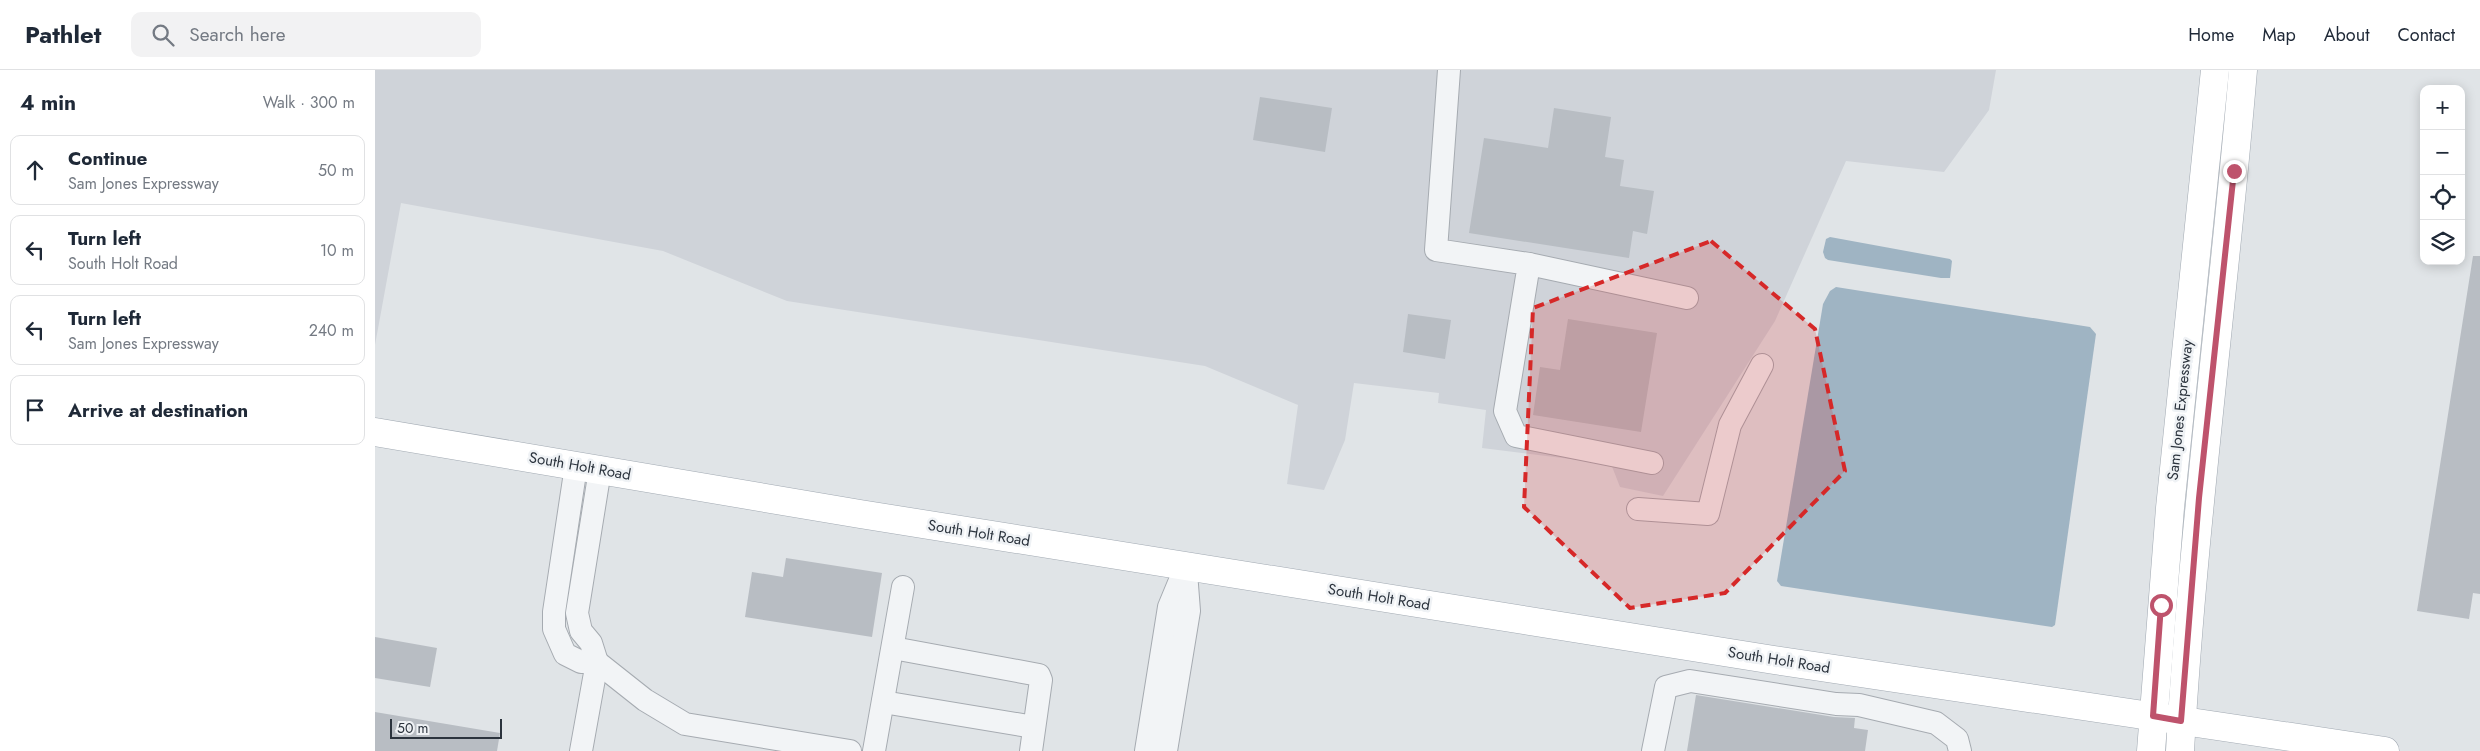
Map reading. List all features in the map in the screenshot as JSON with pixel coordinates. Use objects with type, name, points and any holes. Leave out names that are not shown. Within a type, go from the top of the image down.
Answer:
[{"type":"main road","name":"Sam Jones Expressway","points":[[2151,751],[2169,508],[2215,70]]},
{"type":"main road","name":"Sam Jones Expressway","points":[[2180,751],[2198,506],[2222,297],[2243,70]]},
{"type":"main road","name":"South Holt Road","points":[[375,432],[1186,566],[1765,658],[2385,751]]},
{"type":"lane","points":[[1449,70],[1436,250],[1529,264],[1687,298]]},
{"type":"lane","points":[[1529,264],[1505,411],[1516,436],[1652,463]]},
{"type":"lane","points":[[1638,509],[1708,514],[1730,425],[1762,365]]},
{"type":"lane","points":[[588,468],[554,612],[553,629],[565,654],[581,662],[597,662],[645,700],[685,724],[777,745],[850,751]]},
{"type":"lane","points":[[1146,751],[1169,607],[1186,566]]},
{"type":"lane","points":[[1166,751],[1189,611],[1186,566]]},
{"type":"lane","points":[[874,751],[903,587]]},
{"type":"lane","points":[[893,648],[1039,675],[1041,680],[1031,751]]},
{"type":"lane","points":[[581,751],[597,662]]},
{"type":"lane","points":[[1653,751],[1666,687],[1690,681],[1836,704],[1859,705],[1936,723],[1957,739],[1960,751]]},
{"type":"lane","points":[[883,702],[1034,727]]},
{"type":"highlighted area","points":[[1711,241],[1815,329],[1845,471],[1725,593],[1630,608],[1524,507],[1533,308]]},
{"type":"shaded area","points":[[375,70],[1996,70],[1989,110],[1944,172],[1846,161],[1775,321],[1663,496],[1620,487],[1611,464],[1482,448],[1486,410],[1438,403],[1439,393],[1354,383],[1345,440],[1324,490],[1287,484],[1298,405],[1205,366],[787,301],[663,251],[401,203],[375,345]]},
{"type":"water","points":[[1830,237],[1950,259],[1952,261],[1950,278],[1828,260],[1823,252],[1826,239]]},
{"type":"water","points":[[1836,287],[2090,327],[2096,334],[2055,625],[2052,627],[1781,586],[1777,581],[1823,304],[1830,291]]},
{"type":"building","points":[[1260,97],[1332,108],[1325,152],[1253,140]]},
{"type":"building","points":[[1554,108],[1611,117],[1605,157],[1624,160],[1620,186],[1654,191],[1647,234],[1633,231],[1629,258],[1469,233],[1484,138],[1548,148]]},
{"type":"building","points":[[2473,256],[2480,256],[2480,594],[2473,593],[2469,619],[2417,611]]},
{"type":"building","points":[[1408,314],[1451,320],[1445,359],[1403,352]]},
{"type":"building","points":[[1568,319],[1657,333],[1641,432],[1533,415],[1540,367],[1560,370]]},
{"type":"building","points":[[786,558],[882,573],[872,637],[745,617],[752,572],[783,577]]},
{"type":"building","points":[[375,637],[437,648],[430,687],[375,678]]},
{"type":"building","points":[[1696,695],[1834,717],[1855,718],[1854,728],[1868,730],[1865,751],[1687,751]]},
{"type":"building","points":[[375,712],[500,733],[497,751],[375,751]]},
{"type":"route","points":[[2161,605],[2153,716],[2181,721],[2199,498],[2234,171]]}]
